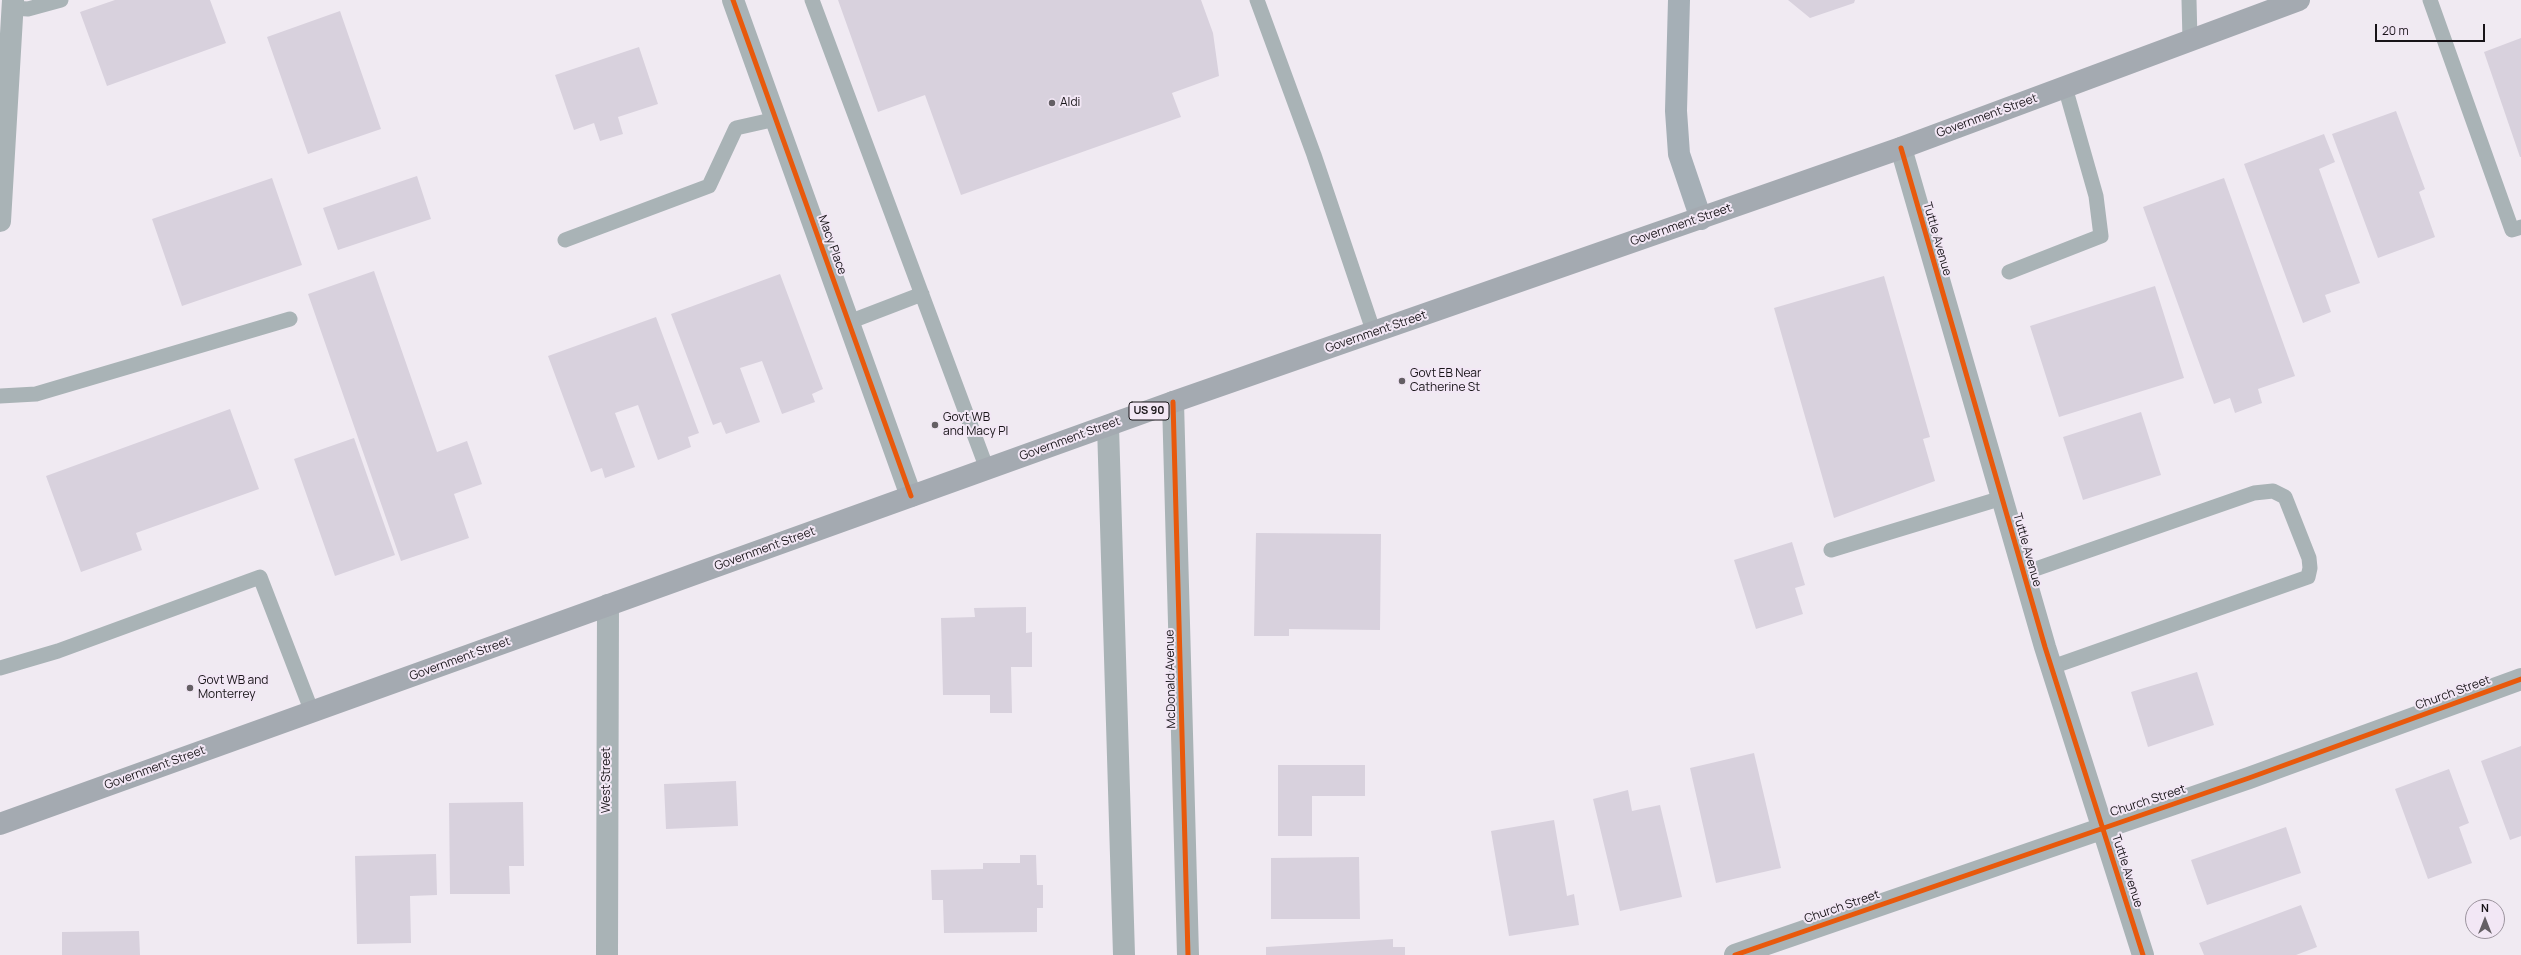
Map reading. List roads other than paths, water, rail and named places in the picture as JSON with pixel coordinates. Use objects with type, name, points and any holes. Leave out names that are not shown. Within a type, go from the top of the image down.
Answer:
[{"type":"main road","name":"Government Street","points":[[0,824],[1173,402],[1901,148],[2299,0]]},
{"type":"street","name":"Macy Place","points":[[733,0],[911,496]]},
{"type":"street","points":[[1679,0],[1676,111],[1679,148],[1701,218]]},
{"type":"street","points":[[0,221],[9,5]]},
{"type":"street","name":"Tuttle Avenue","points":[[1901,148],[2052,667],[2143,955]]},
{"type":"street","name":"McDonald Avenue","points":[[1173,402],[1188,955]]},
{"type":"street","points":[[1108,426],[1124,955]]},
{"type":"street","name":"West Street","points":[[606,955],[608,605]]},
{"type":"street","name":"Church Street","points":[[1735,955],[2102,827],[2257,775],[2521,679]]},
{"type":"lane","points":[[9,5],[28,9],[61,0]]},
{"type":"lane","points":[[812,0],[987,469]]},
{"type":"lane","points":[[1257,0],[1319,169],[1374,333]]},
{"type":"lane","points":[[2189,0],[2190,40]]},
{"type":"lane","points":[[2430,0],[2512,230],[2521,227]]},
{"type":"lane","points":[[2009,272],[2101,236],[2096,196],[2065,87]]},
{"type":"lane","points":[[565,240],[709,186],[736,128],[776,119]]},
{"type":"lane","points":[[848,322],[922,294]]},
{"type":"lane","points":[[0,396],[36,394],[290,319]]},
{"type":"lane","points":[[2024,573],[2254,493],[2273,491],[2285,497],[2309,558],[2310,568],[2308,577],[2052,667]]},
{"type":"lane","points":[[1831,550],[2002,498]]},
{"type":"lane","points":[[0,668],[58,651],[260,577],[312,712]]},
{"type":"place","name":"Aldi","points":[[1052,103]]},
{"type":"place","name":"Govt EB Near Catherine St","points":[[1402,381]]},
{"type":"place","name":"Govt WB and Macy Pl","points":[[935,425]]},
{"type":"place","name":"Govt WB and Monterrey","points":[[190,688]]}]
